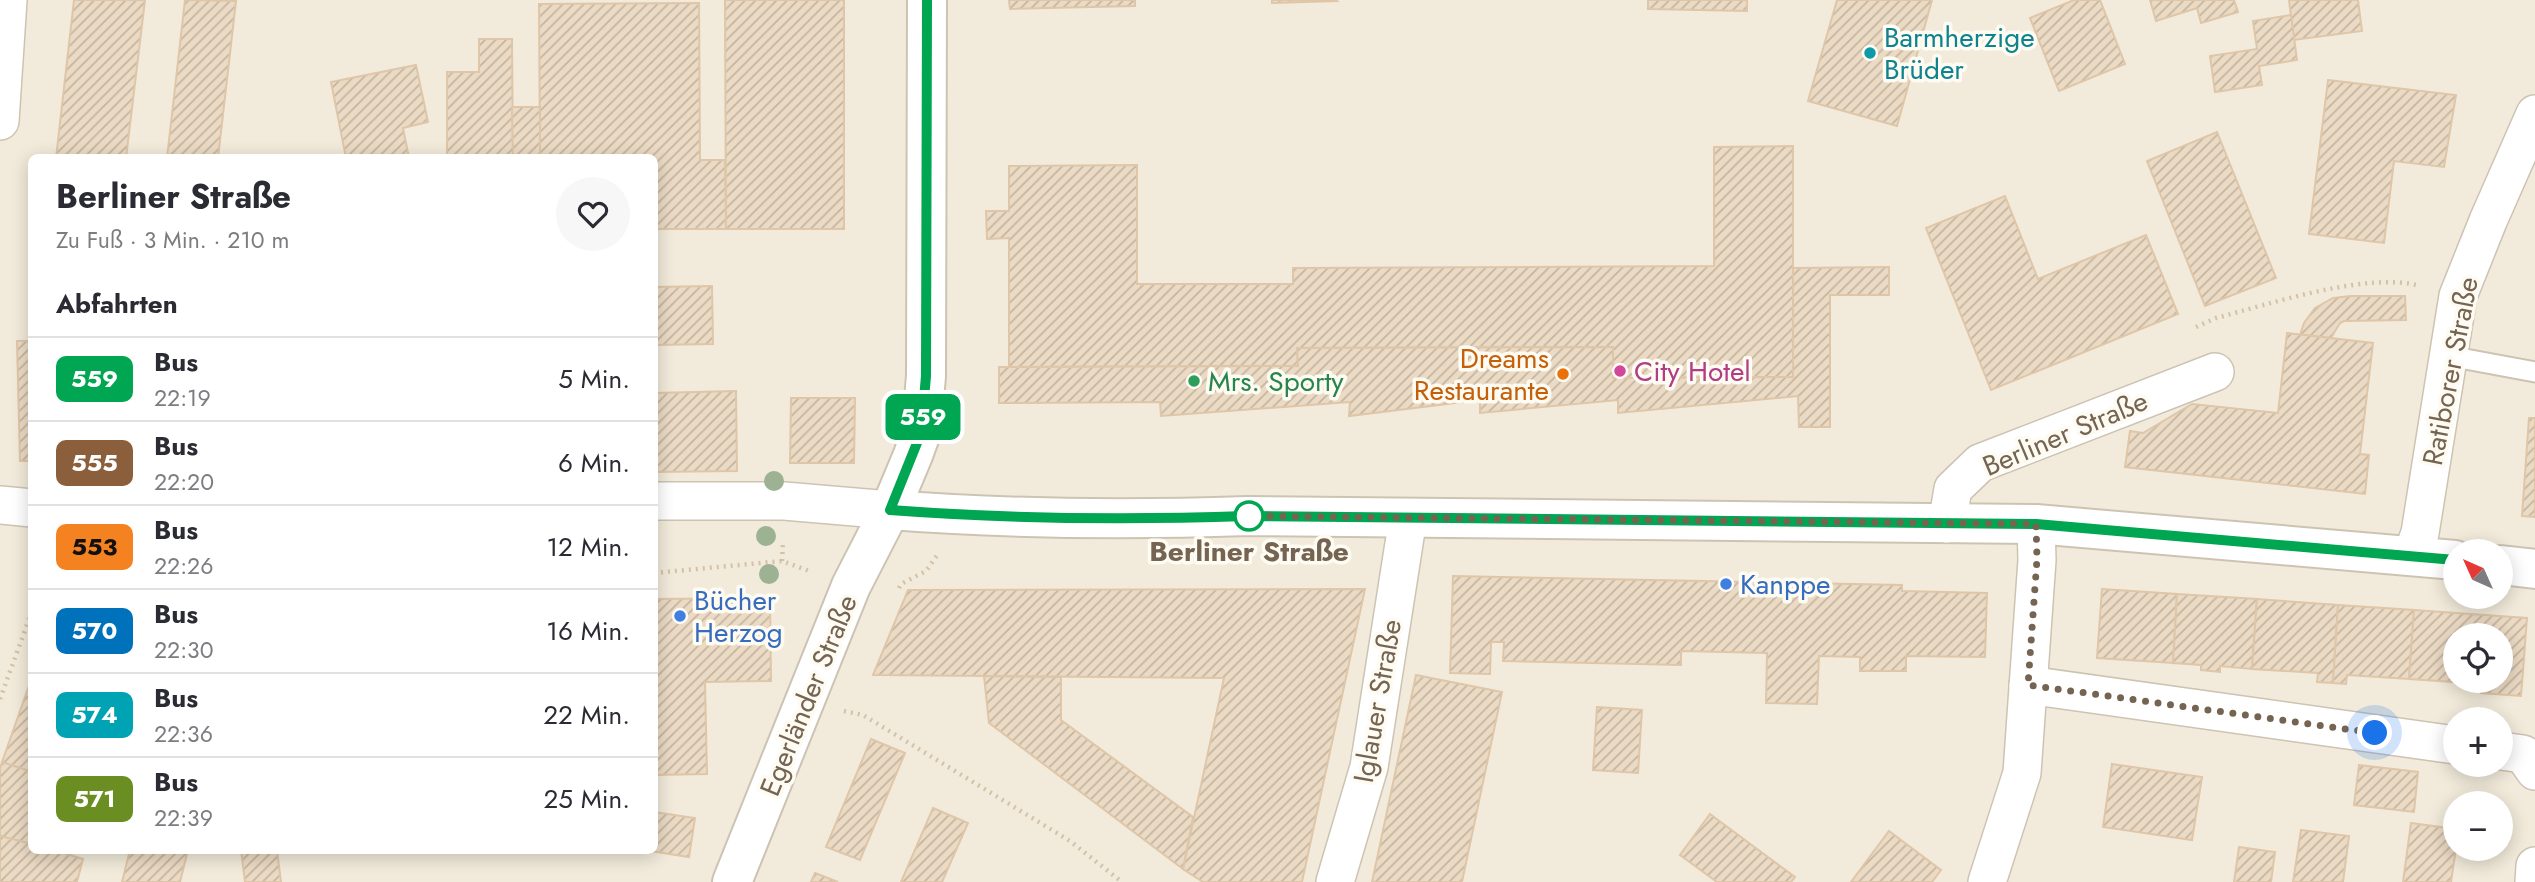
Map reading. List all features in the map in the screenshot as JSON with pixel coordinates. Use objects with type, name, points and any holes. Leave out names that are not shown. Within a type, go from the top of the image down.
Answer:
[{"type":"street","points":[[0,121],[8,0]]},
{"type":"street","name":"Egerländer Straße","points":[[732,882],[851,586],[890,510],[921,433],[926,376],[927,0]]},
{"type":"street","name":"Ratiborer Straße","points":[[2412,555],[2420,533],[2458,296],[2535,114]]},
{"type":"street","name":"Berliner Straße","points":[[1947,523],[1953,489],[1980,463],[2215,372]]},
{"type":"street","name":"Berliner Straße","points":[[658,501],[783,501],[1006,518],[1130,520],[1247,516],[2036,524],[2443,559]]},
{"type":"street","points":[[0,505],[28,508]]},
{"type":"street","name":"Iglauer Straße","points":[[1335,882],[1368,767],[1408,517]]},
{"type":"street","points":[[1987,882],[2022,773],[2037,559],[2036,524]]},
{"type":"street","points":[[2513,566],[2535,569]]},
{"type":"street","points":[[2028,685],[2443,743]]},
{"type":"street","points":[[2513,753],[2523,754],[2535,771]]},
{"type":"street","points":[[2534,882],[2535,866]]},
{"type":"lane","points":[[2449,356],[2535,372]]},
{"type":"path","points":[[2196,327],[2216,317],[2350,285],[2408,282],[2458,296]]},
{"type":"path","points":[[896,592],[901,584],[926,571],[938,554]]},
{"type":"path","points":[[658,573],[782,561],[820,575]]},
{"type":"path","points":[[0,699],[28,622]]},
{"type":"path","points":[[853,713],[863,715],[1070,841],[1122,882]]},
{"type":"shaded area","points":[[0,0],[2535,0],[2535,882],[0,882]]},
{"type":"building","points":[[74,0],[145,0],[126,154],[56,154]]},
{"type":"building","points":[[185,0],[236,1],[218,154],[167,154]]},
{"type":"building","points":[[725,0],[844,0],[844,229],[726,229]]},
{"type":"building","points":[[1009,0],[1135,0],[1135,6],[1010,9]]},
{"type":"building","points":[[1272,0],[1336,0],[1337,1],[1272,3]]},
{"type":"building","points":[[1648,0],[1747,0],[1747,11],[1648,9]]},
{"type":"building","name":"Barmherzige Brüder","points":[[1837,0],[1932,0],[1897,126],[1808,101]]},
{"type":"building","points":[[2074,0],[2100,0],[2125,64],[2059,91],[2030,18]]},
{"type":"building","points":[[2150,0],[2234,0],[2238,12],[2201,23],[2197,8],[2156,21]]},
{"type":"building","points":[[2289,0],[2358,0],[2362,31],[2294,40]]},
{"type":"building","points":[[699,3],[700,160],[725,160],[726,229],[658,229],[658,154],[540,154],[539,4]]},
{"type":"building","points":[[2291,15],[2297,60],[2259,66],[2262,85],[2215,92],[2210,56],[2257,49],[2253,21]]},
{"type":"building","points":[[479,39],[512,39],[513,154],[447,154],[447,72],[479,72]]},
{"type":"building","points":[[416,65],[428,122],[403,128],[408,154],[345,154],[331,82]]},
{"type":"building","points":[[2328,80],[2456,95],[2444,167],[2394,161],[2384,243],[2309,234]]},
{"type":"building","points":[[512,107],[540,107],[540,154],[513,154]]},
{"type":"building","points":[[2217,132],[2276,278],[2205,306],[2147,161]]},
{"type":"building","points":[[1793,146],[1793,377],[1613,378],[1613,347],[1297,348],[1298,366],[1009,367],[1009,238],[987,239],[986,211],[1009,211],[1009,166],[1137,165],[1137,284],[1293,284],[1293,268],[1714,266],[1714,147]]},
{"type":"building","points":[[2005,196],[2038,279],[2146,235],[2178,314],[1991,390],[1926,228]]},
{"type":"building","points":[[1889,267],[1889,295],[1830,295],[1830,427],[1799,427],[1798,396],[1618,413],[1618,400],[1480,413],[1480,400],[1349,416],[1350,402],[1161,416],[1160,402],[999,403],[999,367],[1298,366],[1297,348],[1613,347],[1613,378],[1793,377],[1793,268]]},
{"type":"building","points":[[712,286],[713,344],[658,345],[658,287]]},
{"type":"building","points":[[2405,296],[2406,320],[2344,321],[2331,338],[2300,335],[2304,323],[2315,308],[2333,298]]},
{"type":"building","points":[[2287,333],[2373,343],[2360,454],[2369,455],[2365,494],[2125,467],[2130,431],[2143,433],[2192,404],[2278,413]]},
{"type":"building","points":[[17,341],[28,341],[28,461],[20,461]]},
{"type":"building","points":[[736,391],[737,471],[658,472],[658,393]]},
{"type":"building","points":[[791,398],[855,398],[854,463],[790,463]]},
{"type":"building","points":[[2529,418],[2535,418],[2535,517],[2522,516]]},
{"type":"building","points":[[1453,576],[1902,585],[1902,591],[1987,593],[1985,657],[1906,656],[1906,671],[1860,671],[1860,657],[1819,656],[1817,704],[1766,703],[1767,653],[1681,651],[1681,665],[1503,661],[1504,642],[1491,642],[1490,674],[1450,673]]},
{"type":"building","points":[[1365,589],[1302,882],[1203,882],[1183,869],[1224,678],[873,675],[908,590]]},
{"type":"building","points":[[2102,589],[2177,594],[2173,663],[2097,658]]},
{"type":"building","points":[[2177,594],[2257,599],[2252,669],[2220,666],[2220,672],[2201,670],[2201,665],[2173,663]]},
{"type":"building","points":[[770,598],[771,681],[705,682],[707,774],[658,775],[658,599]]},
{"type":"building","points":[[2257,599],[2338,605],[2333,683],[2317,682],[2318,673],[2252,669]]},
{"type":"building","points":[[2338,605],[2414,610],[2409,679],[2347,675],[2346,684],[2333,683]]},
{"type":"building","points":[[2414,610],[2527,618],[2521,696],[2481,693],[2513,693],[2513,623],[2443,623],[2443,681],[2409,679]]},
{"type":"building","points":[[1416,675],[1502,692],[1462,882],[1372,882]]},
{"type":"building","points":[[984,676],[1061,677],[1061,720],[1193,817],[1183,869],[989,723]]},
{"type":"building","points":[[28,688],[28,771],[2,762]]},
{"type":"building","points":[[1597,707],[1642,710],[1638,773],[1593,770]]},
{"type":"building","points":[[871,739],[905,753],[860,860],[826,847]]},
{"type":"building","points":[[2,762],[28,771],[28,843],[0,836]]},
{"type":"building","points":[[2112,764],[2202,777],[2192,840],[2103,827]]},
{"type":"building","points":[[2359,765],[2418,772],[2414,812],[2354,805]]},
{"type":"building","points":[[933,808],[968,823],[942,882],[901,882]]},
{"type":"building","points":[[658,813],[695,818],[689,857],[658,852]]},
{"type":"building","points":[[1710,814],[1795,877],[1791,882],[1717,882],[1680,855]]},
{"type":"building","points":[[2411,823],[2443,827],[2443,861],[2454,861],[2451,882],[2403,882]]},
{"type":"building","points":[[2301,830],[2349,836],[2343,882],[2293,882]]},
{"type":"building","points":[[1889,831],[1941,870],[1932,882],[1851,882]]},
{"type":"building","points":[[0,836],[28,843],[28,854],[67,854],[83,859],[77,882],[0,882]]},
{"type":"building","points":[[2239,847],[2275,852],[2271,882],[2234,882]]},
{"type":"building","points":[[129,854],[187,854],[180,882],[122,882]]},
{"type":"building","points":[[242,854],[278,854],[281,882],[245,882]]},
{"type":"building","points":[[815,873],[838,882],[811,882]]},
{"type":"bus line","name":"559","points":[[927,0],[926,376],[921,433],[890,510],[1006,518],[1130,520],[1247,516],[2036,524],[2443,559]]},
{"type":"place","name":"Barmherzige Brüder","points":[[1870,53]]},
{"type":"place","name":"City Hotel","points":[[1620,371]]},
{"type":"place","name":"Dreams Restaurante","points":[[1563,374]]},
{"type":"place","name":"Mrs. Sporty","points":[[1194,381]]},
{"type":"place","name":"Berliner Straße","points":[[1249,516]]},
{"type":"place","name":"Kanppe","points":[[1726,584]]},
{"type":"place","name":"Bücher Herzog","points":[[680,616]]},
{"type":"route","points":[[1249,516],[2036,524],[2037,559],[2028,685],[2375,733]]}]
